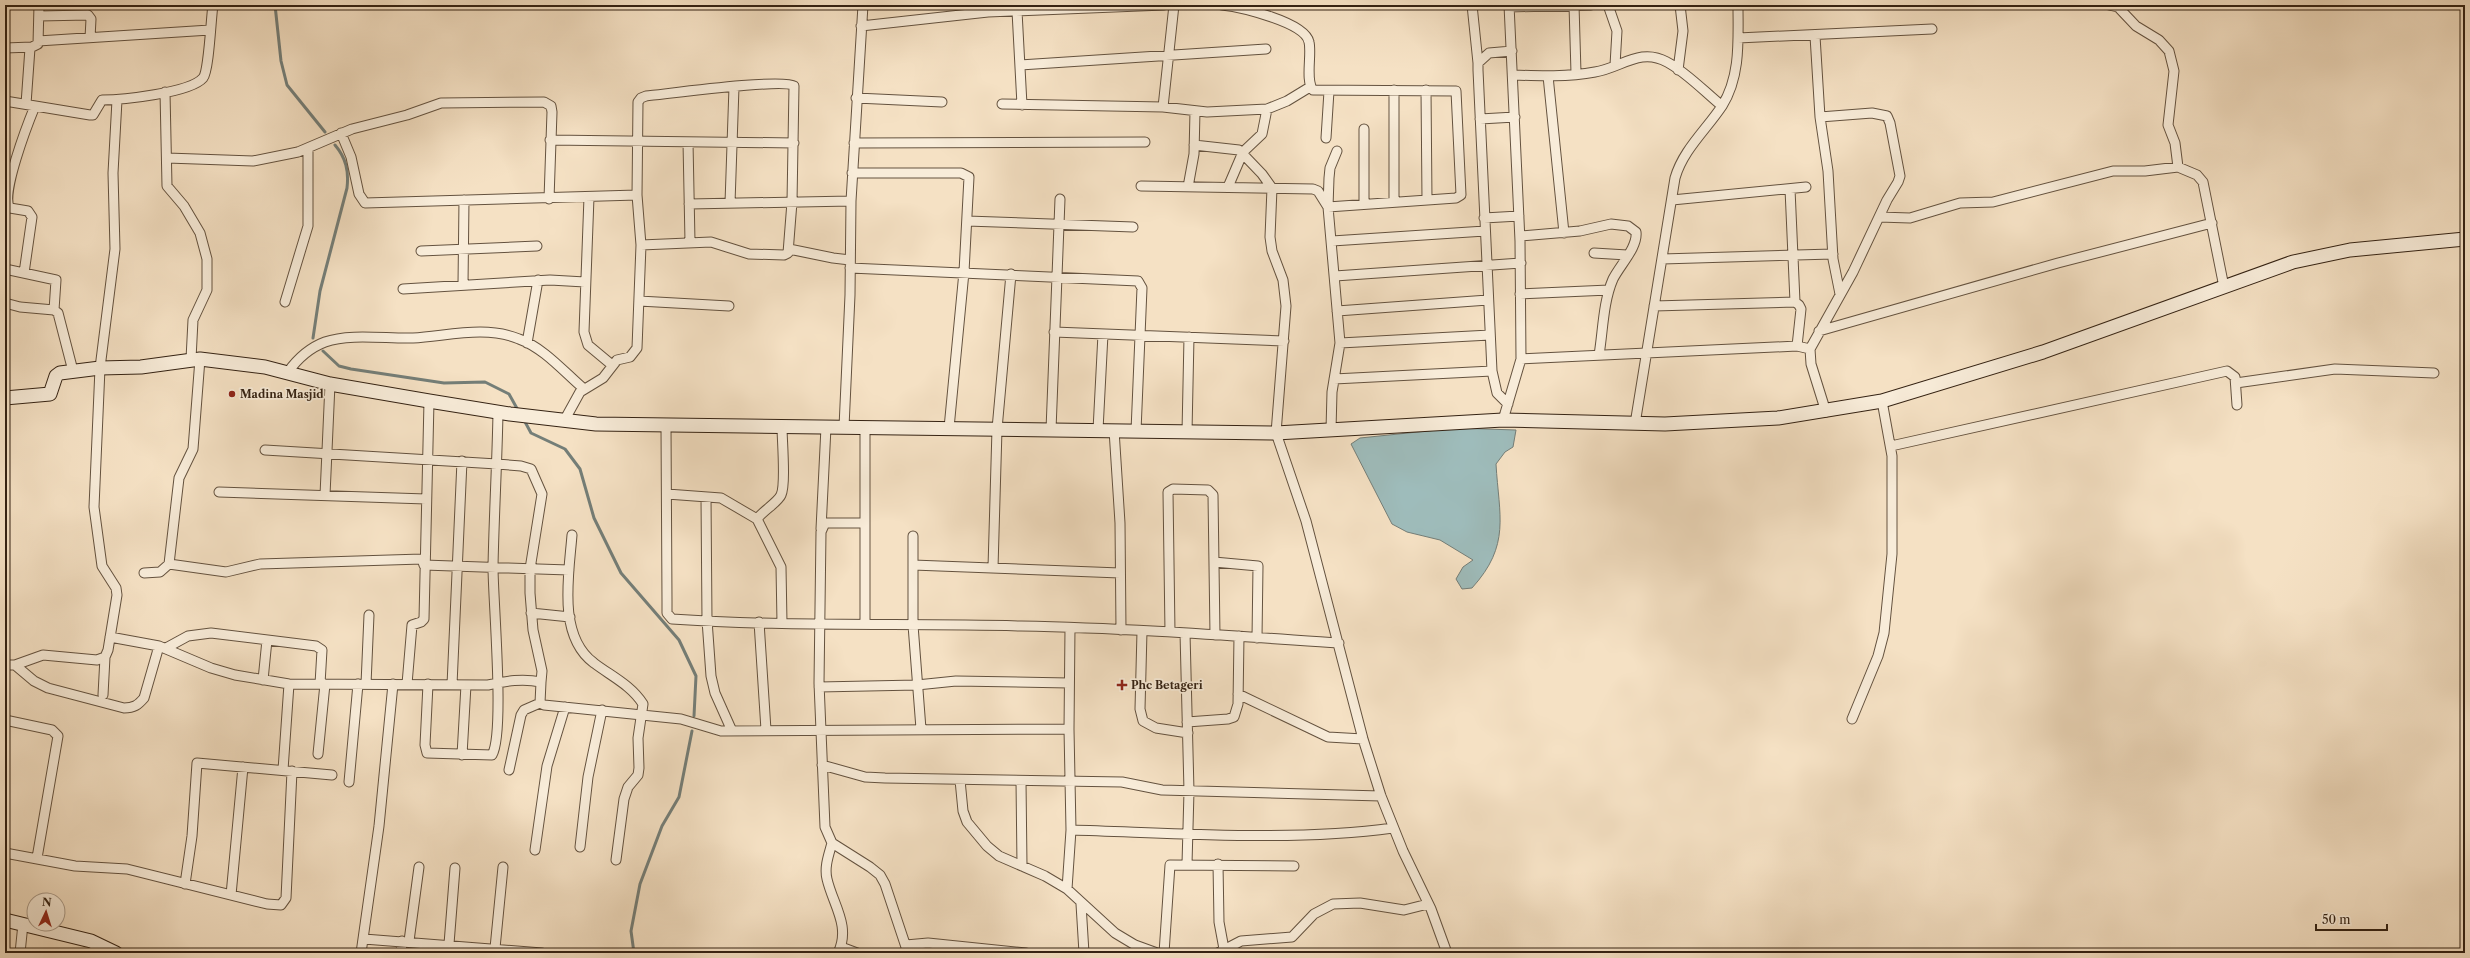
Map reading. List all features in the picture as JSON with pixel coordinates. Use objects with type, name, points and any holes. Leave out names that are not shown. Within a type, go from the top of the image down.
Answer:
[{"type":"street","points":[[5,48],[36,47],[38,41],[39,5]]},
{"type":"street","points":[[5,101],[90,115],[102,100],[145,98],[198,82],[203,78],[213,5]]},
{"type":"street","points":[[844,427],[852,173],[862,5]]},
{"type":"street","points":[[861,26],[988,9],[1016,11],[1164,5]]},
{"type":"street","points":[[1163,107],[1174,5]]},
{"type":"street","points":[[1222,5],[1253,12],[1303,31],[1309,42],[1310,87]]},
{"type":"street","points":[[1474,5],[1492,371],[1498,393],[1508,404]]},
{"type":"street","points":[[1574,5],[1576,73]]},
{"type":"street","points":[[1503,420],[1521,359],[1520,216],[1509,6],[1591,5]]},
{"type":"street","points":[[1608,5],[1617,31],[1615,65]]},
{"type":"street","points":[[1678,70],[1683,31],[1680,5]]},
{"type":"street","points":[[1635,424],[1679,166],[1722,106],[1735,75],[1738,38],[1738,5]]},
{"type":"street","points":[[2109,5],[2118,8],[2136,26],[2159,40],[2169,51],[2174,71],[2168,125],[2175,143],[2178,167]]},
{"type":"street","points":[[1016,11],[1022,105]]},
{"type":"street","points":[[39,16],[88,14],[91,19],[90,38]]},
{"type":"street","points":[[1738,38],[1815,36],[1932,29]]},
{"type":"street","points":[[38,41],[210,30]]},
{"type":"street","points":[[1815,36],[1820,117],[1828,171],[1833,254],[1840,294]]},
{"type":"street","points":[[24,273],[32,217],[28,211],[10,208],[7,201],[13,162],[30,105],[30,48]]},
{"type":"street","points":[[1020,66],[1266,49]]},
{"type":"street","points":[[1478,63],[1489,53],[1512,51]]},
{"type":"street","points":[[1513,75],[1548,76],[1595,72],[1631,58],[1647,57],[1667,62],[1722,106]]},
{"type":"street","points":[[1548,76],[1564,233]]},
{"type":"street","points":[[564,421],[575,399],[584,389],[603,378],[617,360],[630,357],[637,348],[641,245],[637,195],[637,109],[641,98],[734,87],[785,83],[794,86],[792,202],[788,253],[784,255],[749,254],[720,244],[690,242],[641,245]]},
{"type":"street","points":[[730,203],[734,87]]},
{"type":"street","points":[[1310,87],[1318,91],[1456,91],[1461,195],[1456,198],[1427,200],[1364,204],[1326,204]]},
{"type":"street","points":[[1002,104],[1163,107],[1195,111],[1267,109],[1287,101],[1310,87]]},
{"type":"street","points":[[1391,90],[1394,202]]},
{"type":"street","points":[[1426,90],[1427,200]]},
{"type":"street","points":[[1326,138],[1329,91]]},
{"type":"street","points":[[144,573],[160,572],[169,564],[179,478],[193,449],[195,359],[192,320],[207,290],[207,259],[200,233],[184,206],[167,186],[165,92]]},
{"type":"street","points":[[856,98],[942,102]]},
{"type":"street","points":[[103,695],[105,657],[117,595],[116,588],[102,566],[94,506],[100,368],[115,249],[113,174],[117,100]]},
{"type":"street","points":[[167,158],[248,162],[298,152],[341,133],[407,115],[441,103],[544,102],[551,106],[548,199]]},
{"type":"street","points":[[1228,187],[1243,152],[1262,134],[1267,109]]},
{"type":"street","points":[[1188,187],[1194,145],[1195,111]]},
{"type":"street","points":[[1820,117],[1872,113],[1887,116],[1890,122],[1900,176],[1840,294],[1810,349],[1811,364],[1826,412]]},
{"type":"street","points":[[1480,119],[1515,117]]},
{"type":"street","points":[[1364,129],[1364,204]]},
{"type":"street","points":[[341,133],[351,157],[359,194],[365,203],[548,199],[637,195]]},
{"type":"street","points":[[550,140],[794,143]]},
{"type":"street","points":[[688,142],[690,242]]},
{"type":"street","points":[[854,143],[1144,142]]},
{"type":"street","points":[[1194,145],[1231,148],[1243,152],[1272,188],[1270,237],[1272,251],[1285,292],[1284,341],[1276,433],[1306,521],[1363,739],[1381,796],[1393,828],[1428,904],[1447,953]]},
{"type":"street","points":[[285,302],[308,226],[308,148]]},
{"type":"street","points":[[1330,430],[1334,379],[1340,343],[1332,241],[1326,204],[1330,168],[1338,151]]},
{"type":"street","points":[[1879,217],[1910,218],[1960,203],[1993,202],[2113,171],[2178,167],[2197,175],[2203,182],[2224,287]]},
{"type":"street","points":[[852,173],[966,174],[970,182],[964,272],[949,428]]},
{"type":"street","points":[[1141,186],[1272,188],[1318,191],[1326,204]]},
{"type":"street","points":[[1672,200],[1806,187]]},
{"type":"street","points":[[1790,189],[1795,302]]},
{"type":"street","points":[[589,197],[589,254],[585,282],[585,340],[593,350],[612,365]]},
{"type":"street","points":[[1051,430],[1060,199]]},
{"type":"street","points":[[463,285],[464,200]]},
{"type":"street","points":[[689,204],[851,201]]},
{"type":"street","points":[[1484,218],[1520,216]]},
{"type":"street","points":[[967,221],[1133,227]]},
{"type":"street","points":[[1819,331],[2058,263],[2212,223]]},
{"type":"street","points":[[1520,236],[1564,233],[1611,224],[1633,228],[1636,236],[1610,290],[1600,355]]},
{"type":"street","points":[[1332,241],[1485,231]]},
{"type":"street","points":[[5,398],[50,394],[56,376],[73,371],[100,368],[141,367],[195,359],[265,366],[330,384],[504,414],[596,424],[1276,433],[1503,420],[1635,424],[1778,418],[1826,412],[1882,401],[2043,352],[2293,262],[2350,250],[2465,239]]},
{"type":"street","points":[[421,251],[537,246]]},
{"type":"street","points":[[789,249],[833,258],[850,264],[964,272],[1138,281],[1142,288],[1136,431]]},
{"type":"street","points":[[1594,253],[1627,255]]},
{"type":"street","points":[[1662,259],[1833,254]]},
{"type":"street","points":[[1335,276],[1520,263]]},
{"type":"street","points":[[5,269],[56,280],[54,310]]},
{"type":"street","points":[[993,568],[997,429],[1011,274]]},
{"type":"street","points":[[403,288],[538,280],[585,282]]},
{"type":"street","points":[[527,343],[538,280]]},
{"type":"street","points":[[1520,294],[1610,290]]},
{"type":"street","points":[[1337,311],[1488,300]]},
{"type":"street","points":[[639,301],[729,306]]},
{"type":"street","points":[[1654,306],[1795,302],[1801,309],[1797,346]]},
{"type":"street","points":[[5,303],[20,307],[54,310],[60,317],[73,371]]},
{"type":"street","points":[[288,372],[296,361],[313,347],[340,339],[412,338],[475,332],[509,336],[527,343],[584,389]]},
{"type":"street","points":[[1054,332],[1284,341]]},
{"type":"street","points":[[1098,430],[1103,334]]},
{"type":"street","points":[[1340,343],[1490,335]]},
{"type":"street","points":[[1186,432],[1189,337]]},
{"type":"street","points":[[1521,359],[1797,346],[1810,349]]},
{"type":"street","points":[[2236,382],[2335,369],[2434,372]]},
{"type":"street","points":[[1334,379],[1492,371]]},
{"type":"street","points":[[1891,446],[2222,372],[2232,373],[2236,382],[2237,405]]},
{"type":"street","points":[[325,495],[330,384]]},
{"type":"street","points":[[408,684],[412,625],[415,622],[421,622],[424,619],[424,565],[429,401]]},
{"type":"street","points":[[1852,719],[1868,685],[1884,633],[1892,554],[1891,446],[1882,401]]},
{"type":"street","points":[[428,684],[425,750],[431,754],[487,756],[494,751],[498,706],[493,568],[496,464],[504,414]]},
{"type":"street","points":[[666,426],[667,613],[672,619],[820,624],[1070,628],[1170,632],[1339,643]]},
{"type":"street","points":[[757,519],[766,508],[777,500],[783,491],[782,427]]},
{"type":"street","points":[[826,427],[821,532],[819,687],[825,826],[832,842],[880,876],[886,884],[907,949],[928,943],[1026,953]]},
{"type":"street","points":[[864,624],[865,427]]},
{"type":"street","points":[[1114,430],[1121,630]]},
{"type":"street","points":[[265,450],[462,461],[521,466],[531,469],[541,488],[542,502],[530,569],[531,613],[540,662],[540,703]]},
{"type":"street","points":[[452,685],[459,566],[462,461]]},
{"type":"street","points":[[1170,632],[1168,496],[1170,489],[1212,491],[1215,635]]},
{"type":"street","points":[[219,492],[426,499]]},
{"type":"street","points":[[667,494],[727,500],[757,519],[781,567],[782,623]]},
{"type":"street","points":[[706,497],[707,620],[711,676],[715,693],[732,730]]},
{"type":"street","points":[[821,532],[825,523],[865,523]]},
{"type":"street","points":[[572,535],[567,597],[570,616],[578,645],[583,653],[593,662],[620,680],[643,704],[638,738],[638,775],[628,787],[624,799],[616,860]]},
{"type":"street","points":[[913,536],[913,625],[921,729]]},
{"type":"street","points":[[169,564],[226,572],[260,564],[422,559],[424,565]]},
{"type":"street","points":[[1214,562],[1258,566],[1257,638]]},
{"type":"street","points":[[424,565],[569,570]]},
{"type":"street","points":[[913,565],[1120,573]]},
{"type":"street","points":[[531,613],[570,616]]},
{"type":"street","points":[[349,782],[362,684],[369,615]]},
{"type":"street","points":[[759,622],[766,730]]},
{"type":"street","points":[[1067,889],[1071,830],[1069,729],[1070,628]]},
{"type":"street","points":[[1142,631],[1140,709],[1142,721],[1156,728],[1188,733]]},
{"type":"street","points":[[15,665],[34,681],[48,688],[124,708],[131,708],[139,705],[144,698],[162,647],[180,638],[198,633],[267,640],[320,648],[322,655],[322,684],[318,754]]},
{"type":"street","points":[[1186,633],[1189,791],[1187,864]]},
{"type":"street","points":[[1187,722],[1228,719],[1234,717],[1237,711],[1238,694],[1238,636]]},
{"type":"street","points":[[110,637],[162,647],[211,668],[263,680],[289,684],[466,685],[497,683],[510,679],[541,682]]},
{"type":"street","points":[[263,680],[267,640]]},
{"type":"street","points":[[5,665],[15,665],[43,655],[90,661],[105,657]]},
{"type":"street","points":[[819,687],[917,685],[956,682],[1069,683]]},
{"type":"street","points":[[5,853],[76,866],[127,869],[276,906],[285,902],[289,684]]},
{"type":"street","points":[[361,953],[364,939],[393,684]]},
{"type":"street","points":[[462,755],[466,685]]},
{"type":"street","points":[[1238,694],[1328,737],[1363,739]]},
{"type":"street","points":[[509,770],[524,710],[540,703],[681,719],[711,729],[1069,729]]},
{"type":"street","points":[[535,850],[547,766],[565,707]]},
{"type":"street","points":[[580,847],[588,777],[602,710]]},
{"type":"street","points":[[5,720],[52,730],[58,736],[37,858]]},
{"type":"street","points":[[185,884],[192,836],[195,766],[200,763],[332,775]]},
{"type":"street","points":[[822,765],[865,776],[960,780],[1122,782],[1157,790],[1381,796]]},
{"type":"street","points":[[231,895],[243,767]]},
{"type":"street","points":[[960,780],[963,811],[967,822],[999,856],[1067,889],[1081,904],[1115,934],[1135,945],[1157,953]]},
{"type":"street","points":[[1021,781],[1022,866]]},
{"type":"street","points":[[1071,830],[1188,834],[1302,834],[1355,832],[1393,828]]},
{"type":"street","points":[[832,842],[827,859],[827,879],[840,911],[842,930],[839,950],[857,953]]},
{"type":"street","points":[[1164,953],[1169,869],[1173,864],[1294,866]]},
{"type":"street","points":[[1218,864],[1221,951],[1241,941],[1292,936],[1314,914],[1334,904],[1360,903],[1404,910],[1428,904]]},
{"type":"street","points":[[401,953],[405,941],[419,867]]},
{"type":"street","points":[[495,948],[503,867]]},
{"type":"street","points":[[449,944],[455,868]]},
{"type":"street","points":[[1081,904],[1084,953]]},
{"type":"street","points":[[5,920],[23,924],[99,949],[116,953]]},
{"type":"street","points":[[20,953],[23,924]]},
{"type":"street","points":[[364,939],[449,944],[464,949],[495,948],[510,951],[542,953]]},
{"type":"water","points":[[1456,428],[1516,430],[1513,447],[1505,452],[1496,464],[1500,515],[1498,544],[1493,558],[1472,588],[1462,589],[1456,579],[1463,567],[1473,560],[1440,540],[1407,532],[1392,524],[1351,444],[1360,438]]},
{"type":"waterway","points":[[275,5],[281,61],[287,85],[325,132]]},
{"type":"waterway","points":[[313,338],[320,291],[347,188],[348,176],[346,165],[342,155],[335,145]]},
{"type":"waterway","points":[[323,351],[339,366],[351,369],[444,383],[485,382],[509,394],[519,412]]},
{"type":"waterway","points":[[524,420],[531,433],[565,449],[580,469],[594,518],[621,573],[679,640],[696,676],[694,716]]},
{"type":"waterway","points":[[634,953],[631,931],[640,884],[662,826],[679,797],[692,731]]},
{"type":"place","name":"Madina Masjid","points":[[232,394]]},
{"type":"place","name":"Phc Betageri","points":[[1122,685]]}]
